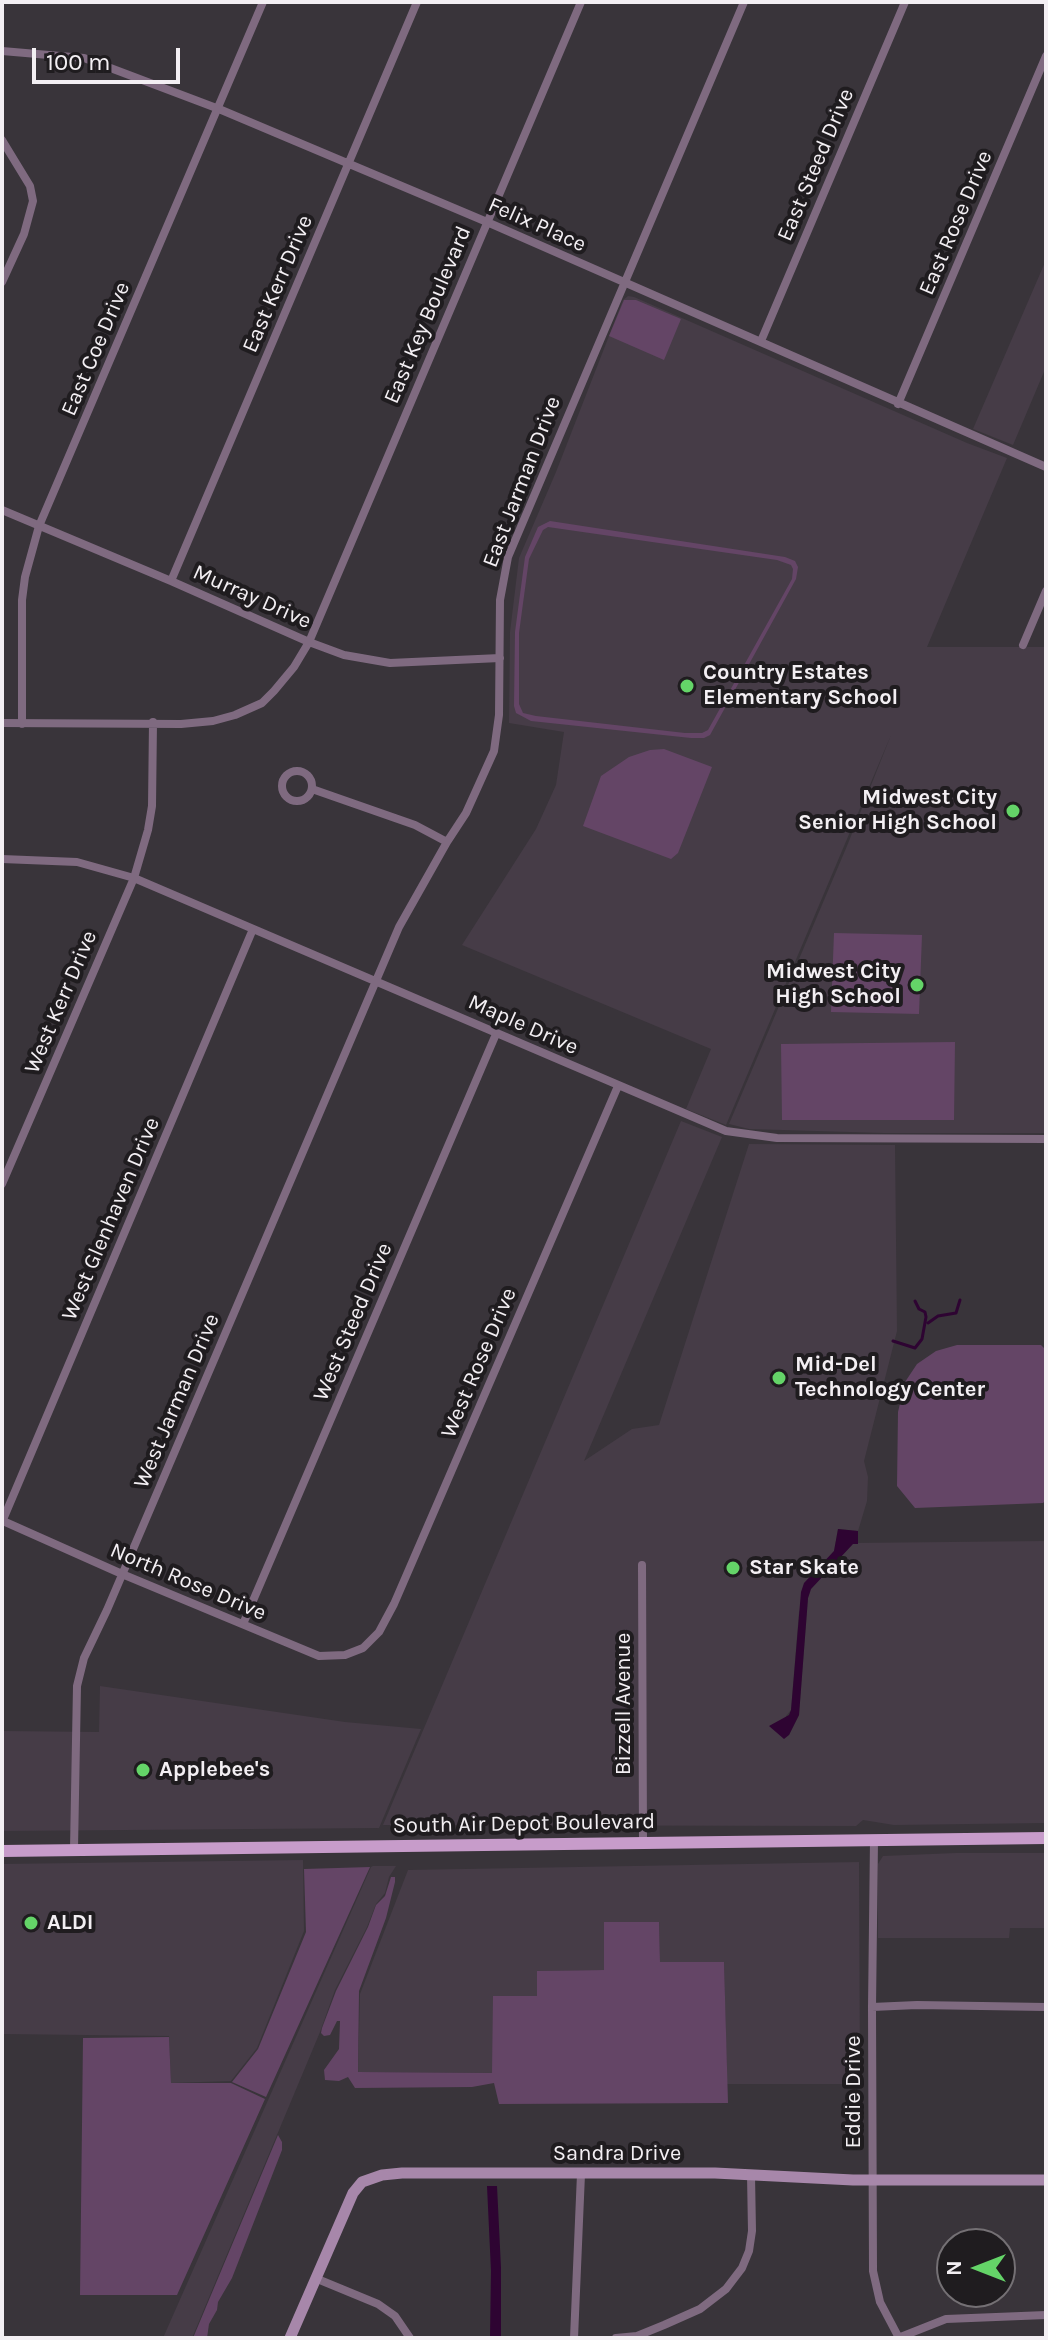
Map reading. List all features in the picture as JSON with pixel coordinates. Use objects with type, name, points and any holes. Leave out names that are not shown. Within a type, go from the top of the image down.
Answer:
[{"type":"main road","name":"South Air Depot Boulevard","points":[[2,1851],[1046,1838]]},
{"type":"street","name":"East Coe Drive","points":[[22,724],[22,600],[39,526],[263,2]]},
{"type":"street","name":"East Kerr Drive","points":[[171,581],[417,2]]},
{"type":"street","name":"East Key Boulevard","points":[[2,723],[181,724],[213,721],[262,703],[294,667],[309,642],[581,2]]},
{"type":"street","name":"East Jarman Drive","points":[[376,980],[399,927],[466,813],[494,751],[499,715],[500,600],[508,557],[744,2]]},
{"type":"street","name":"East Steed Drive","points":[[761,341],[905,2]]},
{"type":"street","name":"Felix Place","points":[[2,51],[84,58],[219,109],[487,222],[1046,467]]},
{"type":"street","name":"East Rose Drive","points":[[898,404],[1046,56]]},
{"type":"street","points":[[2,140],[30,186],[33,201],[24,234],[2,282]]},
{"type":"street","name":"Murray Drive","points":[[2,510],[344,655],[390,663],[500,658]]},
{"type":"street","points":[[1023,645],[1046,591]]},
{"type":"street","points":[[134,878],[152,806],[153,722]]},
{"type":"street","points":[[312,789],[415,825],[447,842]]},
{"type":"street","name":"Maple Drive","points":[[2,859],[77,862],[134,878],[726,1131],[758,1137],[1046,1139]]},
{"type":"street","name":"West Kerr Drive","points":[[2,1184],[134,878]]},
{"type":"street","name":"West Glenhaven Drive","points":[[2,1522],[253,929]]},
{"type":"street","name":"West Jarman Drive","points":[[74,1849],[77,1686],[84,1658],[376,980]]},
{"type":"street","name":"West Steed Drive","points":[[243,1624],[496,1034]]},
{"type":"street","name":"West Rose Drive","points":[[363,1648],[379,1632],[394,1604],[618,1086]]},
{"type":"street","name":"North Rose Drive","points":[[2,1522],[319,1656],[345,1655],[363,1648]]},
{"type":"street","name":"Bizzell Avenue","points":[[642,1565],[643,1843]]},
{"type":"street","name":"Eddie Drive","points":[[874,1840],[873,2271],[880,2302],[898,2338]]},
{"type":"street","points":[[872,2007],[1046,2007]]},
{"type":"street","name":"Sandra Drive","points":[[290,2338],[353,2193],[362,2182],[382,2175],[715,2173],[873,2180],[1046,2180]]},
{"type":"street","points":[[574,2338],[581,2174]]},
{"type":"street","points":[[616,2338],[637,2336],[700,2309],[726,2289],[742,2268],[749,2251],[752,2231],[751,2175]]},
{"type":"street","points":[[315,2278],[378,2304],[395,2316],[410,2338]]},
{"type":"street","points":[[898,2338],[946,2319],[1046,2315]]},
{"type":"shaded area","points":[[1046,260],[1046,367],[1013,445],[973,429]]},
{"type":"shaded area","name":"Country Estates Elementary School","points":[[628,296],[1007,458],[927,647],[1046,647],[1046,1133],[883,1133],[749,1129],[729,1124],[891,735],[726,1125],[686,1109],[711,1049],[462,945],[536,829],[556,785],[564,732],[509,723],[510,632],[519,558],[623,300]]},
{"type":"shaded area","points":[[624,300],[636,300],[681,319],[664,360],[609,336]]},
{"type":"shaded area","points":[[550,521],[795,561],[798,567],[796,579],[710,735],[691,738],[531,721],[516,713],[515,632],[525,557],[538,527]],"holes":[[[548,527],[777,560],[791,565],[792,579],[708,730],[685,733],[523,713],[519,704],[519,633],[529,559],[543,530]]]},
{"type":"shaded area","points":[[664,749],[712,767],[678,853],[671,859],[583,826],[601,776],[629,757]]},
{"type":"shaded area","points":[[834,933],[922,935],[919,1014],[831,1012]]},
{"type":"shaded area","points":[[955,1042],[954,1120],[782,1120],[781,1044]]},
{"type":"shaded area","points":[[681,1121],[722,1137],[584,1461],[632,1429],[659,1425],[749,1144],[895,1145],[897,1331],[864,1461],[868,1477],[867,1501],[858,1531],[838,1529],[834,1551],[811,1589],[853,1543],[1046,1541],[1046,1823],[894,1825],[863,1820],[856,1826],[383,1825]],"holes":[[[811,1590],[799,1715],[789,1735],[786,1716],[791,1710],[799,1612]]]},
{"type":"shaded area","points":[[957,1345],[1041,1345],[1046,1350],[1046,1500],[1043,1503],[915,1508],[897,1486],[898,1412],[905,1382],[917,1364],[936,1351]]},
{"type":"shaded area","points":[[838,1529],[858,1531],[858,1544],[853,1544],[811,1589],[799,1715],[784,1739],[769,1726],[789,1715],[791,1710],[801,1592],[804,1583],[834,1551]]},
{"type":"shaded area","points":[[100,1686],[345,1722],[421,1729],[379,1828],[2,1831],[2,1731],[99,1732]]},
{"type":"shaded area","points":[[1046,1853],[1046,1928],[1010,1928],[1009,1938],[878,1938],[878,1864],[883,1856]]},
{"type":"shaded area","points":[[303,1860],[304,1931],[257,2048],[231,2081],[171,2083],[169,2036],[2,2034],[2,1864]]},
{"type":"shaded area","points":[[859,1862],[860,2084],[727,2084],[724,1962],[660,1962],[659,1922],[604,1970],[537,1971],[538,1996],[492,2073],[358,2072],[360,1994],[408,1870]]},
{"type":"shaded area","points":[[396,1866],[335,1990],[192,2338],[163,2338],[371,1867]]},
{"type":"shaded area","points":[[370,1867],[266,2097],[232,2082],[258,2049],[306,1932],[304,1869]]},
{"type":"shaded area","points":[[391,1877],[395,1877],[395,1882],[386,1918],[359,1991],[358,2072],[492,2073],[493,1996],[537,1996],[537,1971],[604,1970],[604,1922],[659,1922],[660,1962],[724,1962],[728,2103],[499,2104],[494,2083],[472,2087],[355,2088],[348,2077],[339,2081],[325,2080],[324,2070],[339,2049],[340,2021],[337,2021],[330,2035],[324,2036],[322,2028],[336,1991],[376,1905],[385,1896]]},
{"type":"shaded area","points":[[169,2037],[171,2083],[231,2083],[265,2099],[177,2295],[80,2295],[83,2038]]},
{"type":"shaded area","points":[[278,2135],[282,2150],[232,2278],[209,2324],[207,2338],[193,2338]]},
{"type":"shaded area","points":[[487,2186],[497,2186],[501,2338],[490,2338]]},
{"type":"waterway","points":[[928,1323],[938,1316],[956,1313],[960,1300]]},
{"type":"waterway","points":[[893,1341],[915,1348],[922,1339],[926,1317],[915,1301]]},
{"type":"place","name":"Country Estates Elementary School","points":[[687,686]]},
{"type":"place","name":"Midwest City Senior High School","points":[[1013,811]]},
{"type":"place","name":"Midwest City High School","points":[[917,985]]},
{"type":"place","name":"Mid-Del Technology Center","points":[[779,1378]]},
{"type":"place","name":"Star Skate","points":[[733,1568]]},
{"type":"place","name":"Applebee's","points":[[143,1770]]},
{"type":"place","name":"ALDI","points":[[31,1923]]}]
